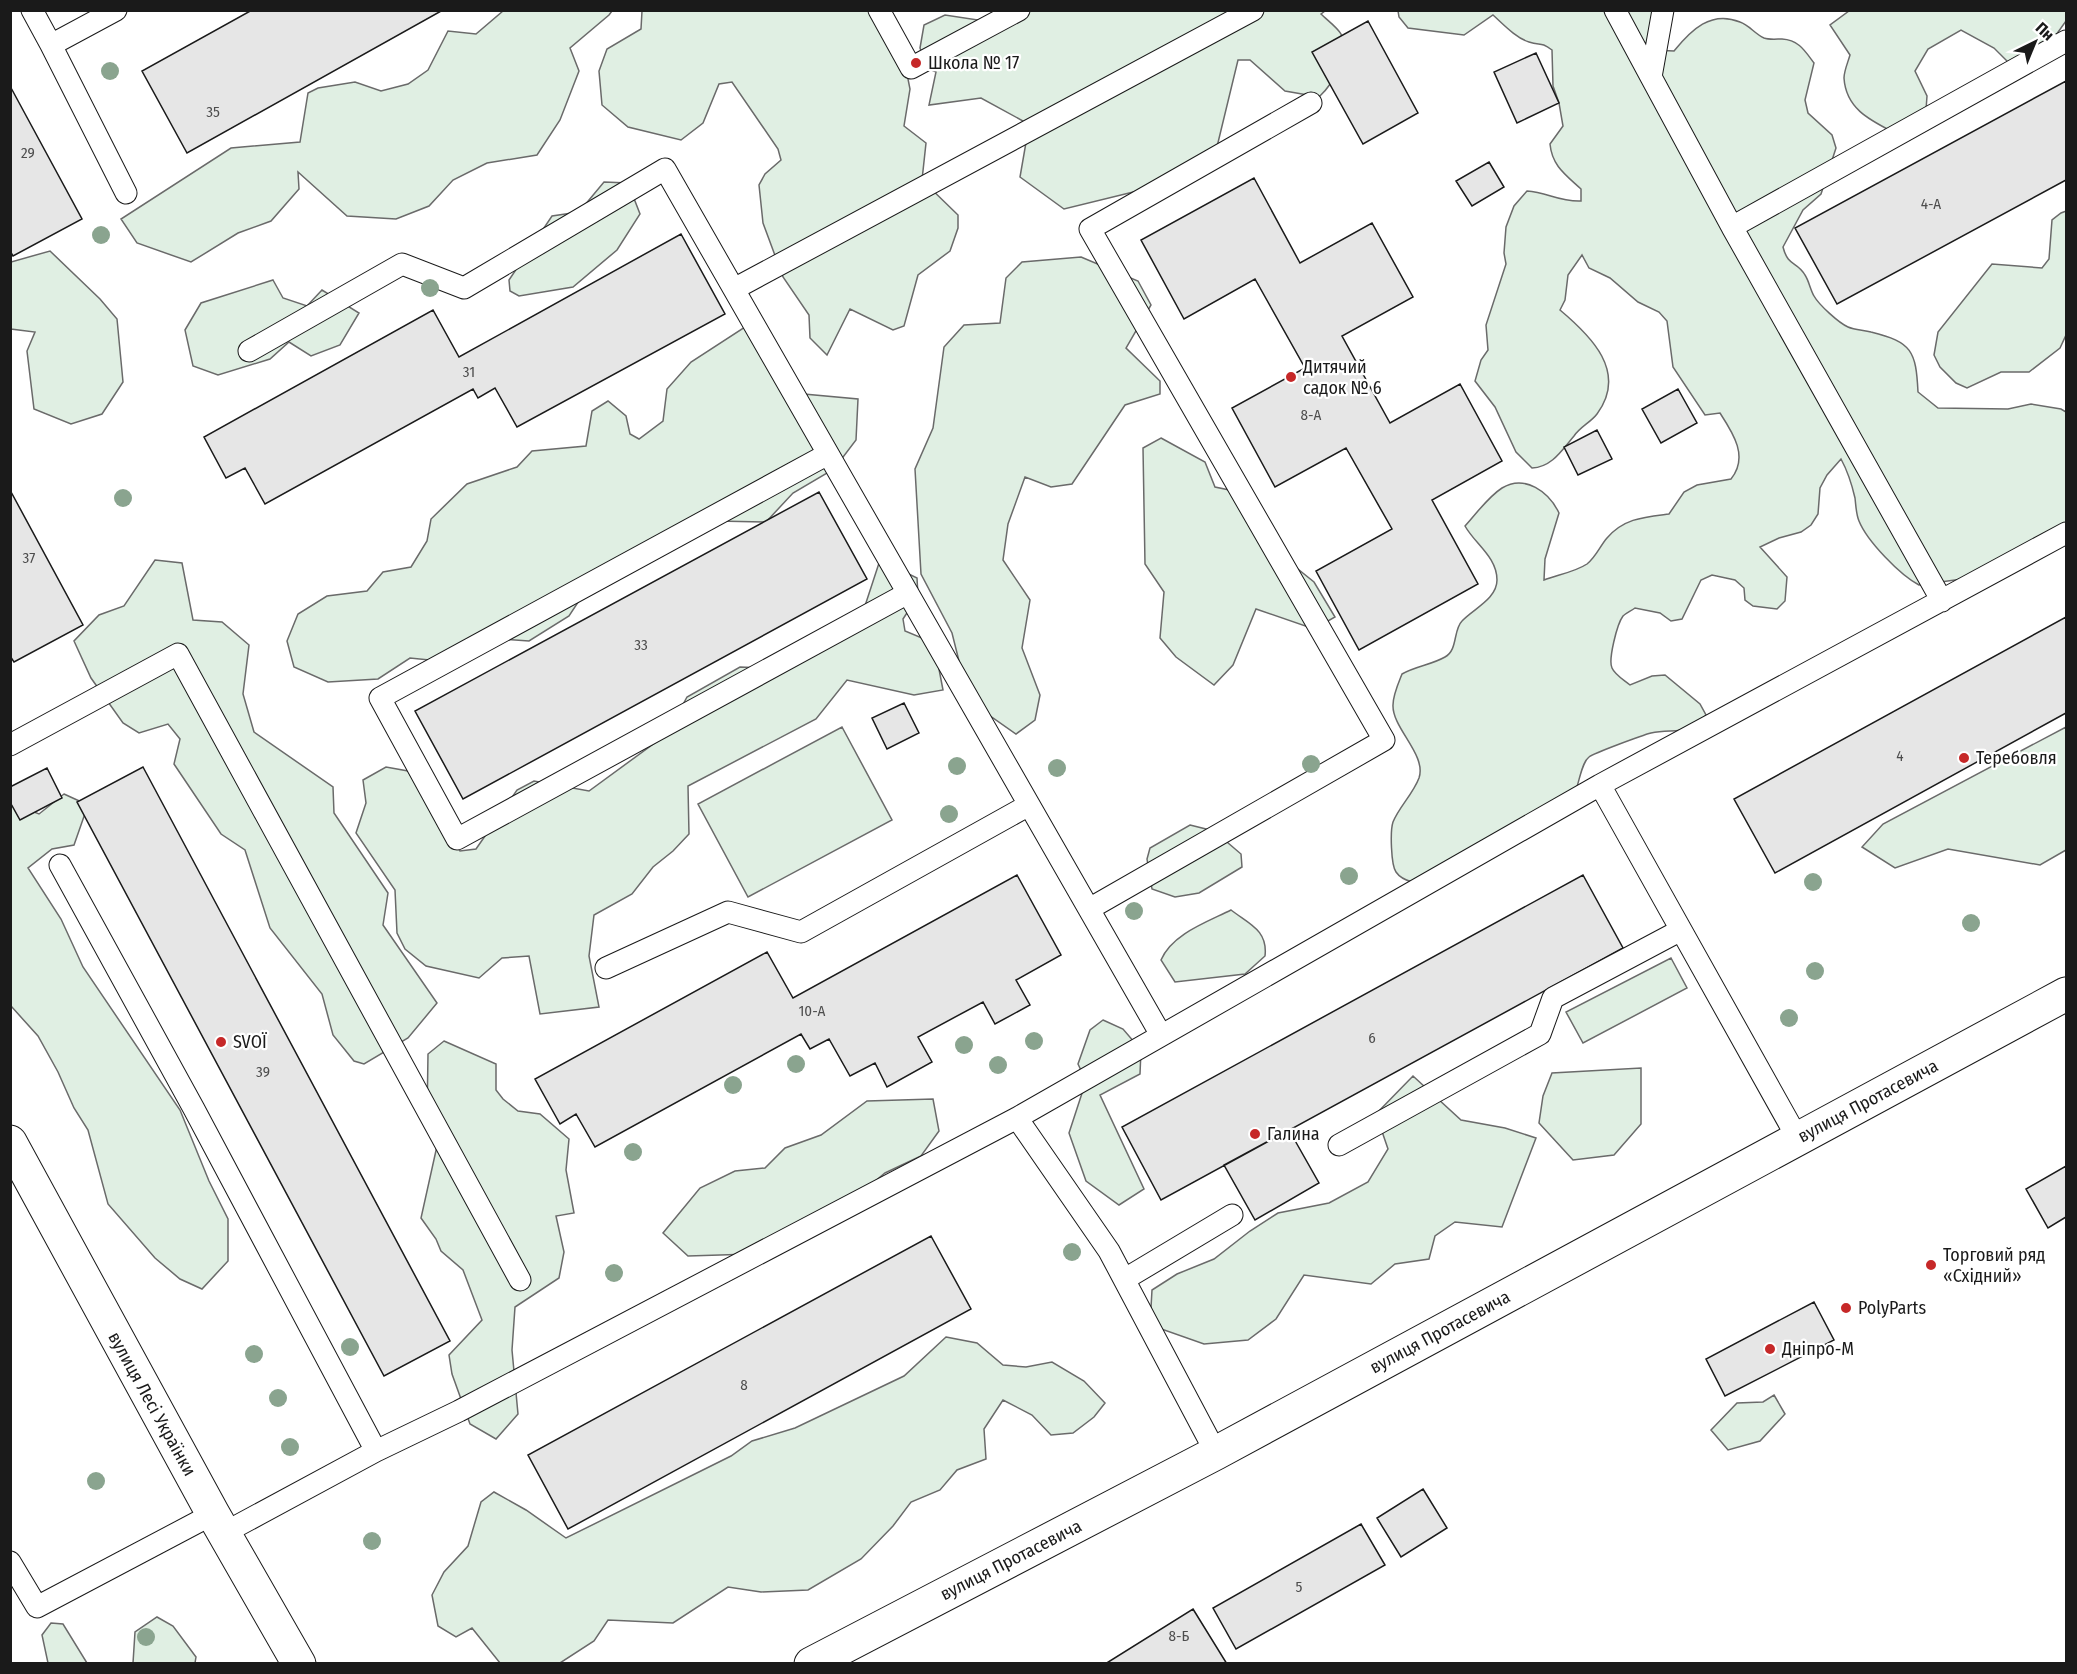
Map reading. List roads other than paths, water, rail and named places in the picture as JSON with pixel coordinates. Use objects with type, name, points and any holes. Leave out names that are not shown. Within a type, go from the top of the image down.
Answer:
[{"type":"main road","name":"вулиця Протасевича","points":[[811,1664],[1216,1453],[2067,994]]},
{"type":"main road","name":"вулиця Лесі Українки","points":[[10,1142],[218,1524],[298,1664]]},
{"type":"lane","points":[[32,10],[126,193]]},
{"type":"lane","points":[[51,45],[116,10]]},
{"type":"lane","points":[[879,10],[910,69],[1019,10]]},
{"type":"lane","points":[[734,289],[1253,10]]},
{"type":"lane","points":[[1615,10],[1732,226],[1942,601]]},
{"type":"lane","points":[[1651,77],[1663,10]]},
{"type":"lane","points":[[1732,226],[2067,41]]},
{"type":"lane","points":[[1089,909],[1384,740],[1090,229],[1311,103]]},
{"type":"lane","points":[[249,351],[402,264],[464,288],[665,169],[1161,1035]]},
{"type":"lane","points":[[828,454],[380,698],[457,839],[908,593]]},
{"type":"lane","points":[[10,1562],[37,1607],[459,1411],[1017,1118],[1600,785],[2067,533]]},
{"type":"lane","points":[[10,745],[178,654],[520,1280]]},
{"type":"lane","points":[[1600,785],[1798,1139]]},
{"type":"lane","points":[[606,968],[729,912],[801,932],[1029,804]]},
{"type":"lane","points":[[60,865],[194,1109],[376,1451]]},
{"type":"lane","points":[[1339,1145],[1540,1034],[1553,998],[1681,930]]},
{"type":"lane","points":[[1017,1118],[1109,1251],[1216,1453]]},
{"type":"lane","points":[[1125,1279],[1232,1215]]},
{"type":"place","name":"Школа № 17","points":[[916,63]]},
{"type":"place","name":"Дитячий садок № 6","points":[[1291,377]]},
{"type":"place","name":"Теребовля","points":[[1964,758]]},
{"type":"place","name":"SVOЇ","points":[[221,1042]]},
{"type":"place","name":"Галина","points":[[1255,1134]]},
{"type":"place","name":"Торговий ряд «Східний»","points":[[1931,1265]]},
{"type":"place","name":"PolyParts","points":[[1846,1308]]},
{"type":"place","name":"Дніпро-М","points":[[1770,1349]]}]
